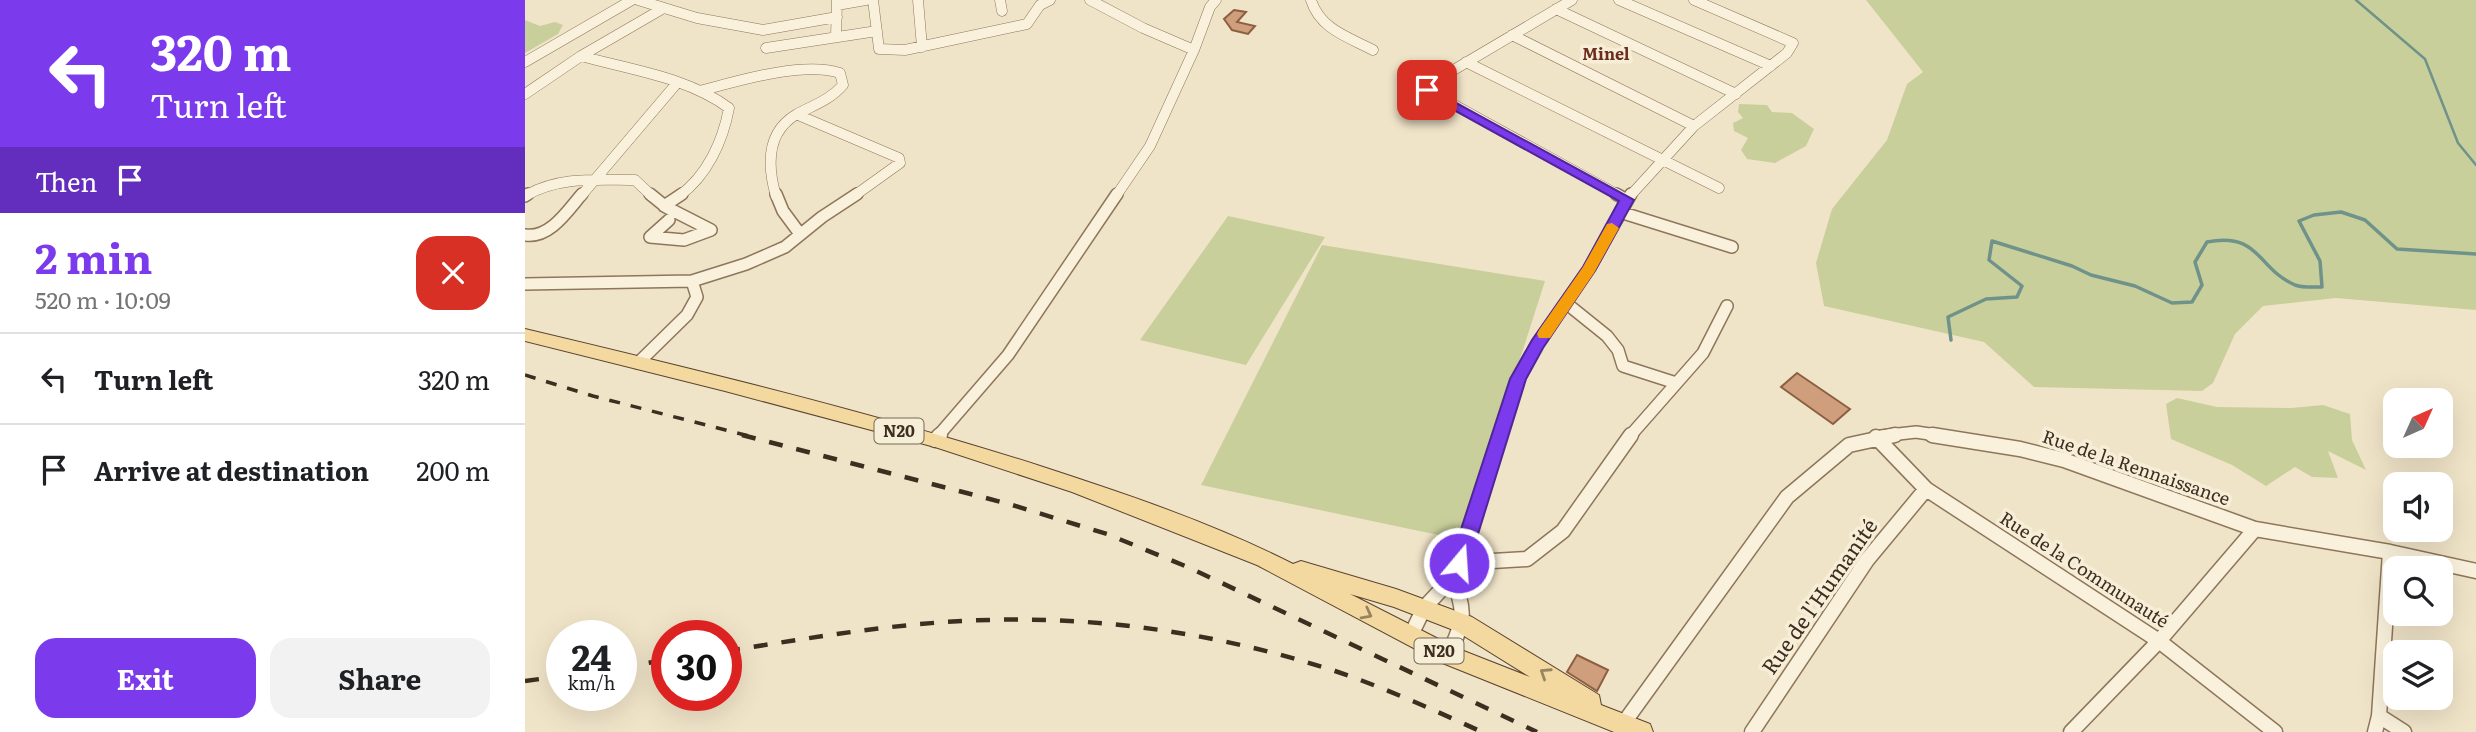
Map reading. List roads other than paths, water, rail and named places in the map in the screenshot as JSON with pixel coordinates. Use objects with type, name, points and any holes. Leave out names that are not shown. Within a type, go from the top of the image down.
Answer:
[{"type":"main road","name":"N20","points":[[525,335],[935,440],[1101,494],[1264,559],[1424,608],[1464,624],[1633,728]]},
{"type":"main road","name":"N20","points":[[1264,559],[1448,655],[1633,728]]},
{"type":"street","points":[[525,62],[632,0]]},
{"type":"street","points":[[638,0],[722,24],[763,30],[837,17]]},
{"type":"street","points":[[836,37],[837,3],[866,0]]},
{"type":"street","points":[[873,0],[879,49],[905,50],[1027,24],[1039,5],[1050,0]]},
{"type":"street","points":[[918,0],[922,47]]},
{"type":"street","points":[[1000,0],[1002,11]]},
{"type":"street","points":[[1090,0],[1143,28],[1194,50]]},
{"type":"street","points":[[935,440],[1008,355],[1150,146],[1194,50],[1210,7],[1216,0]]},
{"type":"street","points":[[1311,0],[1322,23],[1373,50]]},
{"type":"street","points":[[1550,0],[1736,94]]},
{"type":"street","points":[[1619,0],[1771,66]]},
{"type":"street","points":[[1410,637],[1424,608],[1452,578],[1459,563],[1518,379],[1589,269],[1627,200],[1694,126],[1787,53],[1793,43],[1694,0]]},
{"type":"street","points":[[1564,5],[1435,81],[1427,90],[1627,200]]},
{"type":"street","points":[[525,94],[581,56],[662,9]]},
{"type":"street","points":[[766,48],[877,31]]},
{"type":"street","points":[[1512,35],[1694,126]]},
{"type":"street","points":[[581,56],[700,91],[729,108],[720,138],[701,175],[691,187],[664,206]]},
{"type":"street","points":[[1466,62],[1719,188]]},
{"type":"street","points":[[700,91],[729,82],[818,68],[834,68],[840,73],[843,85],[841,89],[822,104],[783,124],[778,132],[768,170],[787,221],[800,234]]},
{"type":"street","points":[[525,235],[531,236],[556,225],[677,83]]},
{"type":"street","points":[[525,284],[692,281],[746,264],[785,247],[897,167],[900,159],[797,115]]},
{"type":"street","points":[[525,196],[532,191],[561,183],[594,179],[635,180],[664,206],[681,215],[702,221],[711,230],[684,240],[650,237],[670,220]]},
{"type":"street","points":[[1620,212],[1732,247]]},
{"type":"street","points":[[638,363],[687,315],[697,297],[692,281]]},
{"type":"street","points":[[1566,303],[1589,319],[1604,334],[1620,353],[1623,366],[1676,383]]},
{"type":"street","points":[[1459,563],[1527,559],[1563,531],[1632,433],[1703,353],[1727,306]]},
{"type":"street","name":"Rue de la Rennaissance","points":[[1633,728],[1787,497],[1849,445],[1876,437],[1916,432],[2020,449],[2064,460],[2255,529],[2391,552],[2476,571]]},
{"type":"street","name":"Rue de la Communauté","points":[[1876,437],[1926,489],[2159,641],[2275,732]]},
{"type":"street","name":"Rue de l'Humanité","points":[[1752,732],[1867,560],[1926,489]]},
{"type":"street","points":[[2071,732],[2159,641],[2255,529]]},
{"type":"street","points":[[2391,552],[2377,724],[2404,732]]},
{"type":"street","points":[[1448,655],[1464,624],[1464,608],[1452,578]]},
{"type":"waterway","points":[[2356,0],[2425,59],[2458,143],[2476,165]]},
{"type":"waterway","points":[[1951,340],[1948,317],[1986,299],[2017,297],[2022,286],[1989,260],[1992,241],[2072,266],[2091,275],[2135,286],[2172,303],[2192,302],[2202,285],[2195,262],[2207,242],[2225,240],[2248,247],[2272,270],[2295,285],[2322,287],[2320,261],[2299,221],[2314,215],[2341,212],[2365,220],[2397,249],[2476,254]]},
{"type":"railway","points":[[525,375],[593,396],[749,436]]},
{"type":"railway","points":[[742,435],[1009,504],[1107,534],[1190,568],[1537,732]]},
{"type":"railway","points":[[742,649],[933,623],[1010,620],[1104,623],[1198,636],[1290,657],[1372,685],[1482,732]]},
{"type":"railway","points":[[637,665],[651,662]]},
{"type":"railway","points":[[525,681],[546,678]]},
{"type":"district","name":"Minel","points":[[1606,54]]}]
